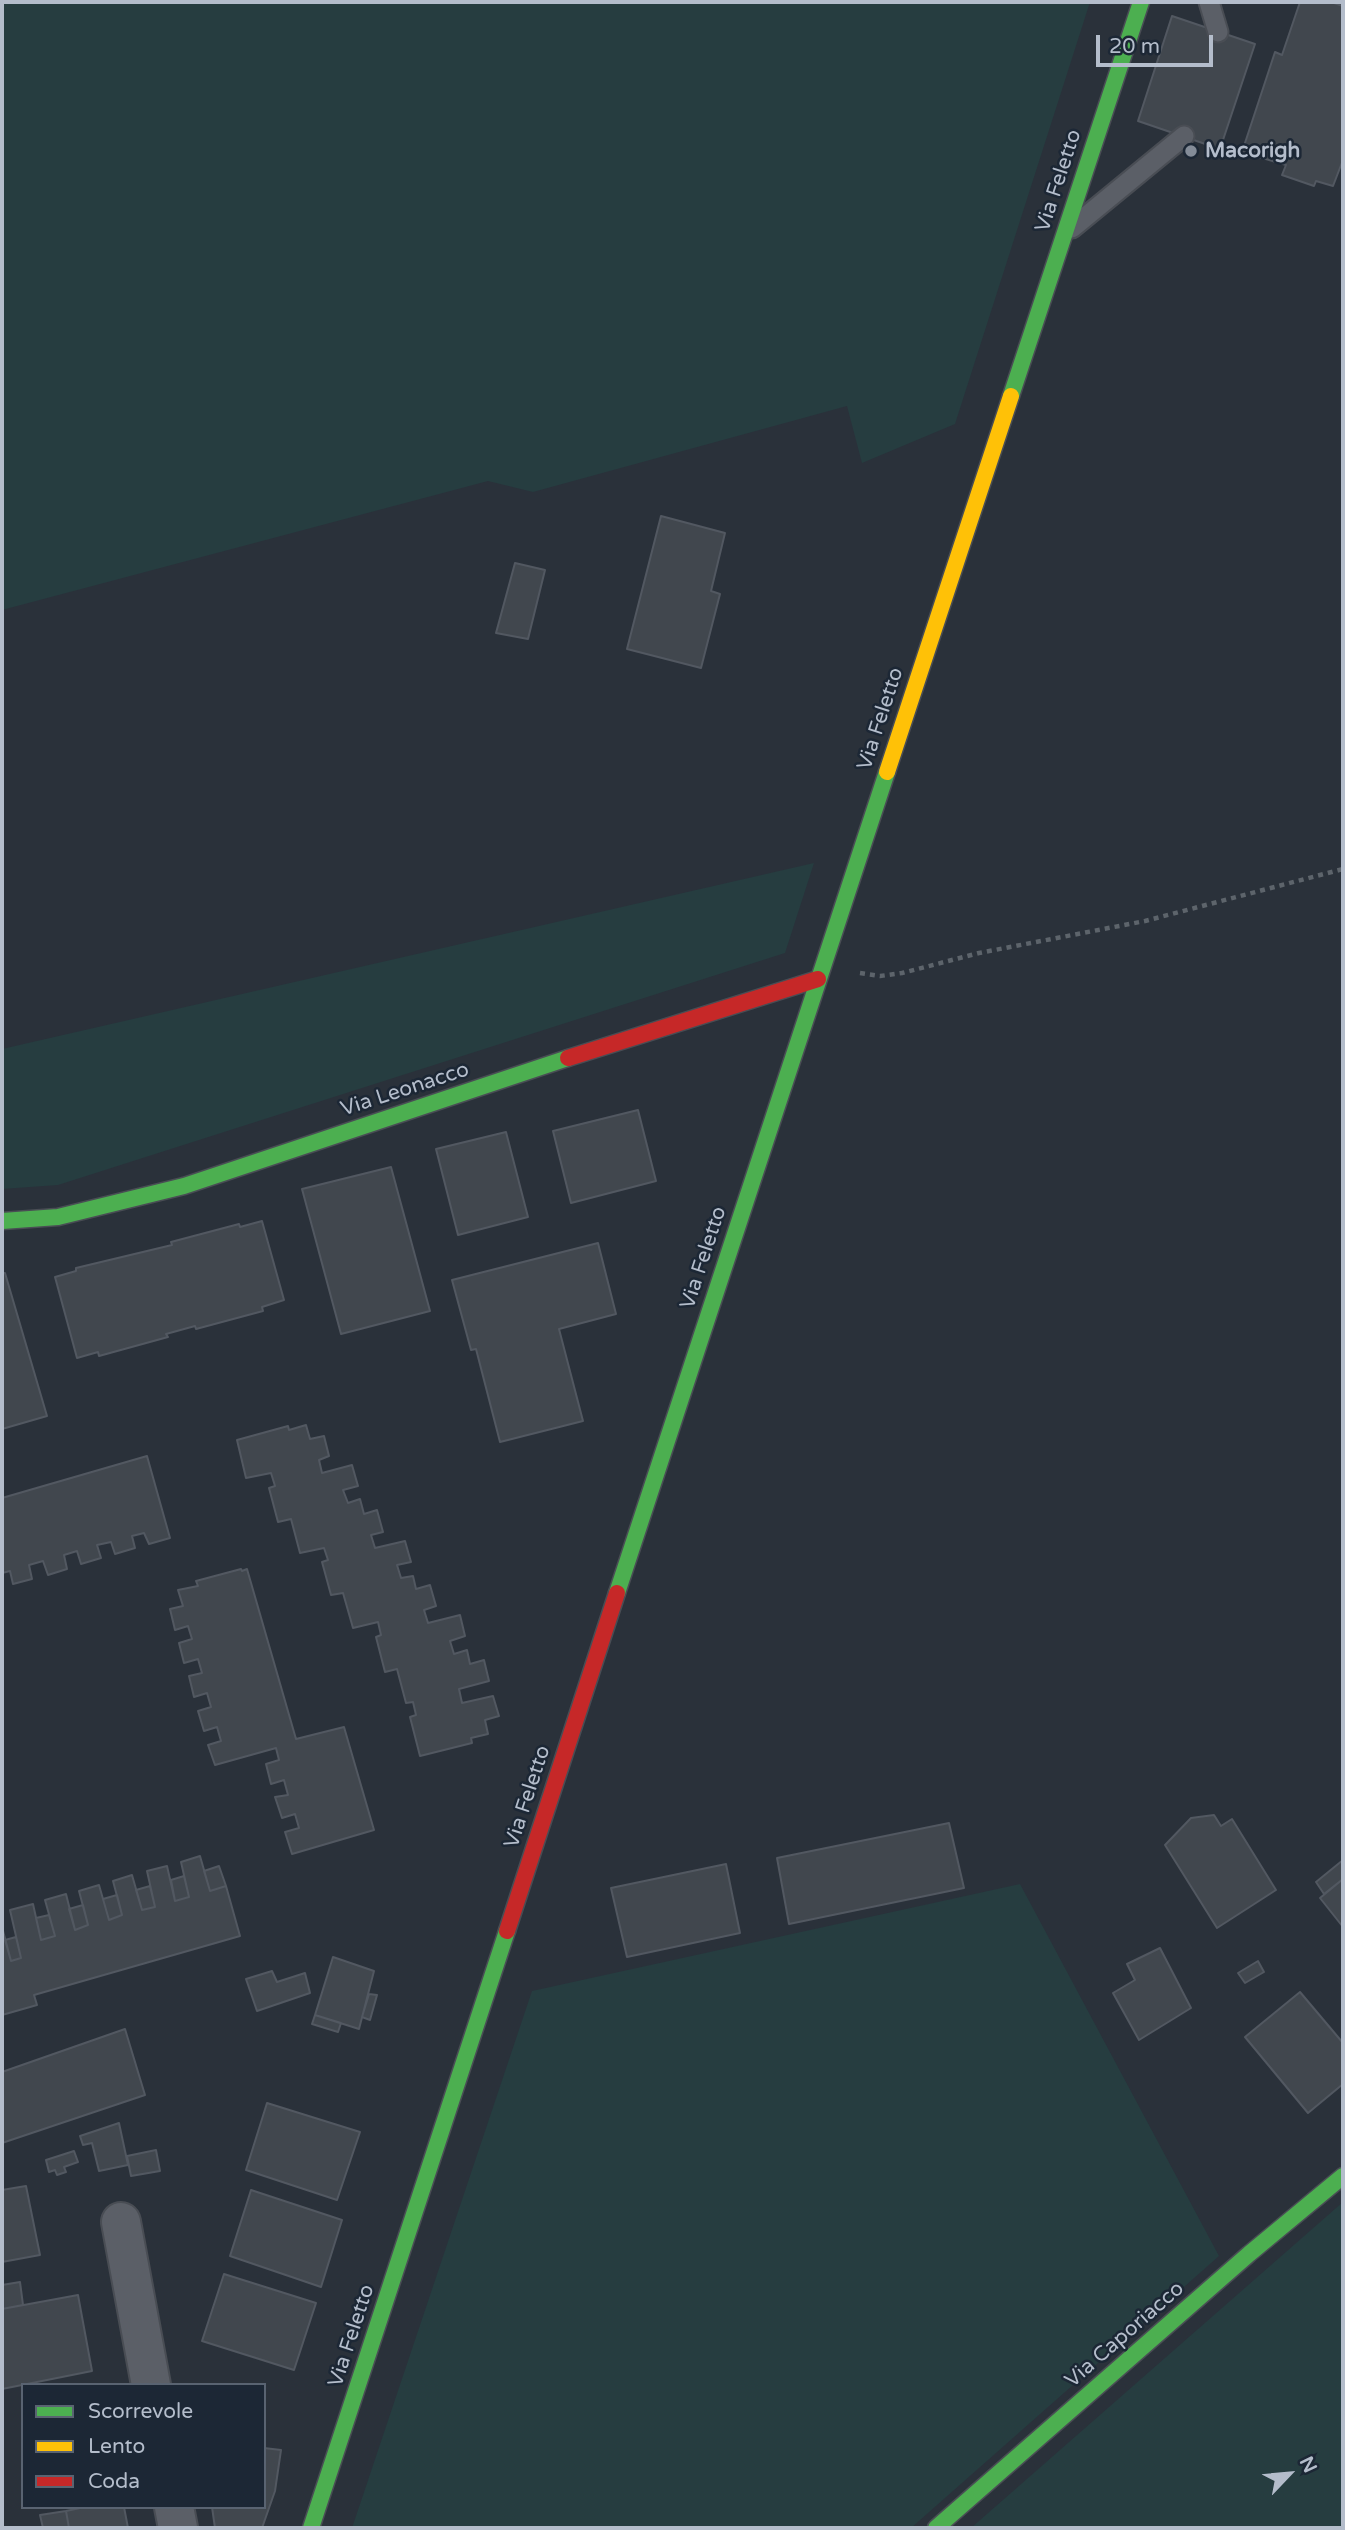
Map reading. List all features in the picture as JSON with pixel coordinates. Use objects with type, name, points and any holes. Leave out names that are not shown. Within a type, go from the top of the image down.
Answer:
[{"type":"street","name":"Via Feletto","points":[[311,2528],[1141,2]]},
{"type":"street","name":"Via Leonacco","points":[[2,1221],[58,1217],[184,1186],[684,1020],[818,979]]},
{"type":"street","name":"Via Caporiacco","points":[[936,2528],[1249,2254],[1343,2176]]},
{"type":"street","points":[[121,2222],[151,2383]]},
{"type":"street","points":[[174,2509],[178,2528]]},
{"type":"lane","points":[[1209,2],[1218,32]]},
{"type":"lane","points":[[1063,236],[1184,136]]},
{"type":"path","points":[[855,972],[880,976],[902,973],[979,953],[1145,921],[1343,869]]},
{"type":"green space","points":[[2,2],[1090,2],[955,424],[862,463],[847,406],[533,492],[488,481],[2,610]]},
{"type":"green space","points":[[814,863],[785,953],[58,1185],[2,1189],[2,1049]]},
{"type":"green space","points":[[1020,1884],[1219,2256],[911,2528],[352,2528],[532,1991]]},
{"type":"green space","points":[[1343,2202],[1343,2528],[971,2528]]},
{"type":"building","points":[[1300,2],[1331,2],[1343,6],[1343,160],[1333,186],[1316,181],[1314,186],[1282,175],[1286,165],[1242,152],[1275,52],[1282,55]]},
{"type":"building","points":[[1172,16],[1255,44],[1220,149],[1138,121]]},
{"type":"building","points":[[661,516],[725,533],[711,591],[720,594],[701,668],[627,649]]},
{"type":"building","points":[[515,563],[545,570],[528,639],[496,633]]},
{"type":"building","points":[[638,1110],[656,1181],[571,1203],[553,1131]]},
{"type":"building","points":[[506,1132],[528,1217],[458,1235],[436,1149]]},
{"type":"building","points":[[391,1167],[430,1311],[341,1334],[302,1189]]},
{"type":"building","points":[[262,1221],[284,1300],[262,1307],[263,1311],[196,1329],[195,1326],[166,1334],[168,1337],[99,1356],[98,1352],[77,1358],[55,1277],[76,1271],[76,1268],[172,1245],[171,1242],[239,1224],[240,1227]]},
{"type":"building","points":[[598,1243],[616,1314],[559,1329],[583,1421],[500,1442],[476,1349],[471,1350],[452,1280]]},
{"type":"building","points":[[2,1273],[5,1273],[47,1416],[2,1429]]},
{"type":"building","points":[[306,1425],[310,1439],[324,1436],[329,1456],[319,1460],[322,1473],[352,1465],[358,1486],[343,1490],[348,1503],[360,1499],[364,1514],[377,1510],[383,1532],[371,1535],[375,1548],[405,1541],[411,1562],[397,1565],[401,1578],[413,1576],[416,1589],[430,1585],[436,1606],[424,1610],[428,1623],[460,1615],[465,1636],[450,1641],[454,1654],[467,1650],[470,1664],[484,1660],[489,1681],[459,1689],[462,1703],[493,1696],[499,1716],[485,1720],[488,1734],[471,1738],[472,1743],[420,1756],[410,1717],[416,1715],[413,1702],[406,1703],[397,1669],[385,1672],[376,1637],[381,1635],[378,1622],[353,1628],[343,1593],[331,1595],[322,1562],[328,1560],[324,1548],[300,1553],[291,1519],[278,1522],[269,1488],[275,1486],[271,1473],[246,1478],[237,1440],[288,1426],[289,1430]]},
{"type":"building","points":[[147,1456],[170,1538],[149,1544],[144,1533],[132,1536],[135,1548],[115,1554],[111,1542],[97,1545],[101,1558],[81,1564],[77,1551],[64,1555],[67,1569],[48,1575],[43,1561],[29,1565],[32,1579],[13,1584],[10,1571],[2,1573],[2,1498]]},
{"type":"building","points":[[247,1569],[296,1739],[344,1727],[374,1830],[292,1854],[285,1832],[299,1828],[295,1814],[282,1818],[275,1797],[288,1795],[284,1780],[271,1784],[266,1764],[279,1760],[276,1748],[215,1765],[208,1745],[221,1741],[217,1727],[204,1731],[198,1711],[211,1707],[207,1693],[194,1697],[189,1676],[202,1673],[198,1659],[184,1663],[179,1643],[192,1639],[188,1626],[175,1630],[170,1609],[183,1606],[178,1590],[198,1586],[196,1581]]},
{"type":"building","points":[[1214,1815],[1221,1826],[1232,1819],[1276,1890],[1217,1928],[1165,1845],[1191,1818]]},
{"type":"building","points":[[949,1823],[964,1888],[789,1924],[777,1858]]},
{"type":"building","points":[[200,1856],[210,1891],[226,1886],[240,1936],[34,1995],[37,2005],[2,2015],[2,1927],[11,1961],[21,1958],[10,1910],[33,1904],[41,1940],[55,1936],[45,1900],[66,1894],[75,1930],[88,1925],[79,1891],[99,1885],[109,1920],[122,1915],[113,1881],[132,1875],[142,1910],[155,1907],[147,1871],[167,1866],[175,1901],[189,1897],[181,1862]]},
{"type":"building","points":[[1343,1860],[1343,1879],[1324,1894],[1316,1882]]},
{"type":"building","points":[[726,1864],[740,1933],[627,1957],[611,1888]]},
{"type":"building","points":[[219,1866],[226,1886],[210,1891],[204,1871]]},
{"type":"building","points":[[184,1876],[189,1897],[175,1901],[171,1880]]},
{"type":"building","points":[[1343,1879],[1343,1927],[1320,1898]]},
{"type":"building","points":[[150,1886],[155,1907],[142,1910],[136,1890]]},
{"type":"building","points":[[117,1895],[122,1915],[109,1920],[103,1899]]},
{"type":"building","points":[[83,1905],[88,1925],[75,1930],[69,1909]]},
{"type":"building","points":[[49,1915],[55,1936],[41,1940],[36,1918]]},
{"type":"building","points":[[16,1937],[21,1958],[11,1961],[5,1940]]},
{"type":"building","points":[[1160,1948],[1191,2008],[1139,2040],[1113,1993],[1135,1980],[1127,1964]]},
{"type":"building","points":[[333,1957],[374,1971],[359,2029],[315,2015]]},
{"type":"building","points":[[1258,1961],[1264,1972],[1245,1983],[1238,1973]]},
{"type":"building","points":[[272,1971],[277,1982],[305,1973],[310,1993],[257,2011],[246,1979]]},
{"type":"building","points":[[1300,1992],[1343,2043],[1343,2084],[1308,2113],[1245,2037]]},
{"type":"building","points":[[369,1994],[377,1995],[370,2020],[362,2017]]},
{"type":"building","points":[[315,2015],[341,2023],[338,2032],[312,2024]]},
{"type":"building","points":[[125,2029],[145,2095],[2,2143],[2,2072]]},
{"type":"building","points":[[267,2103],[360,2132],[337,2200],[246,2170]]},
{"type":"building","points":[[119,2123],[128,2165],[99,2171],[92,2143],[83,2145],[80,2136]]},
{"type":"building","points":[[156,2150],[160,2171],[131,2176],[127,2156]]},
{"type":"building","points":[[74,2151],[78,2162],[64,2167],[66,2172],[57,2175],[55,2170],[49,2172],[46,2160]]},
{"type":"building","points":[[26,2186],[40,2255],[2,2262],[2,2190]]},
{"type":"building","points":[[251,2190],[342,2220],[321,2287],[230,2256]]},
{"type":"building","points":[[224,2274],[316,2303],[294,2370],[202,2341]]},
{"type":"building","points":[[20,2282],[23,2305],[2,2309],[2,2285]]},
{"type":"building","points":[[78,2295],[92,2371],[21,2383],[2,2389],[2,2309]]},
{"type":"building","points":[[266,2448],[281,2450],[275,2491],[262,2528],[215,2528],[212,2509],[266,2509]]},
{"type":"building","points":[[124,2509],[128,2528],[69,2528],[66,2511]]},
{"type":"building","points":[[66,2511],[69,2528],[43,2528],[40,2515]]},
{"type":"traffic: fast","points":[[1011,396],[1141,2]]},
{"type":"traffic: fast","points":[[617,1593],[887,772]]},
{"type":"traffic: fast","points":[[2,1221],[58,1217],[184,1186],[568,1058]]},
{"type":"traffic: fast","points":[[311,2528],[507,1931]]},
{"type":"traffic: fast","points":[[936,2528],[1249,2254],[1343,2176]]},
{"type":"traffic: slow","points":[[887,772],[1011,396]]},
{"type":"traffic: jam","points":[[568,1058],[818,979]]},
{"type":"traffic: jam","points":[[507,1931],[617,1593]]},
{"type":"place","name":"Macorigh","points":[[1191,151]]}]
